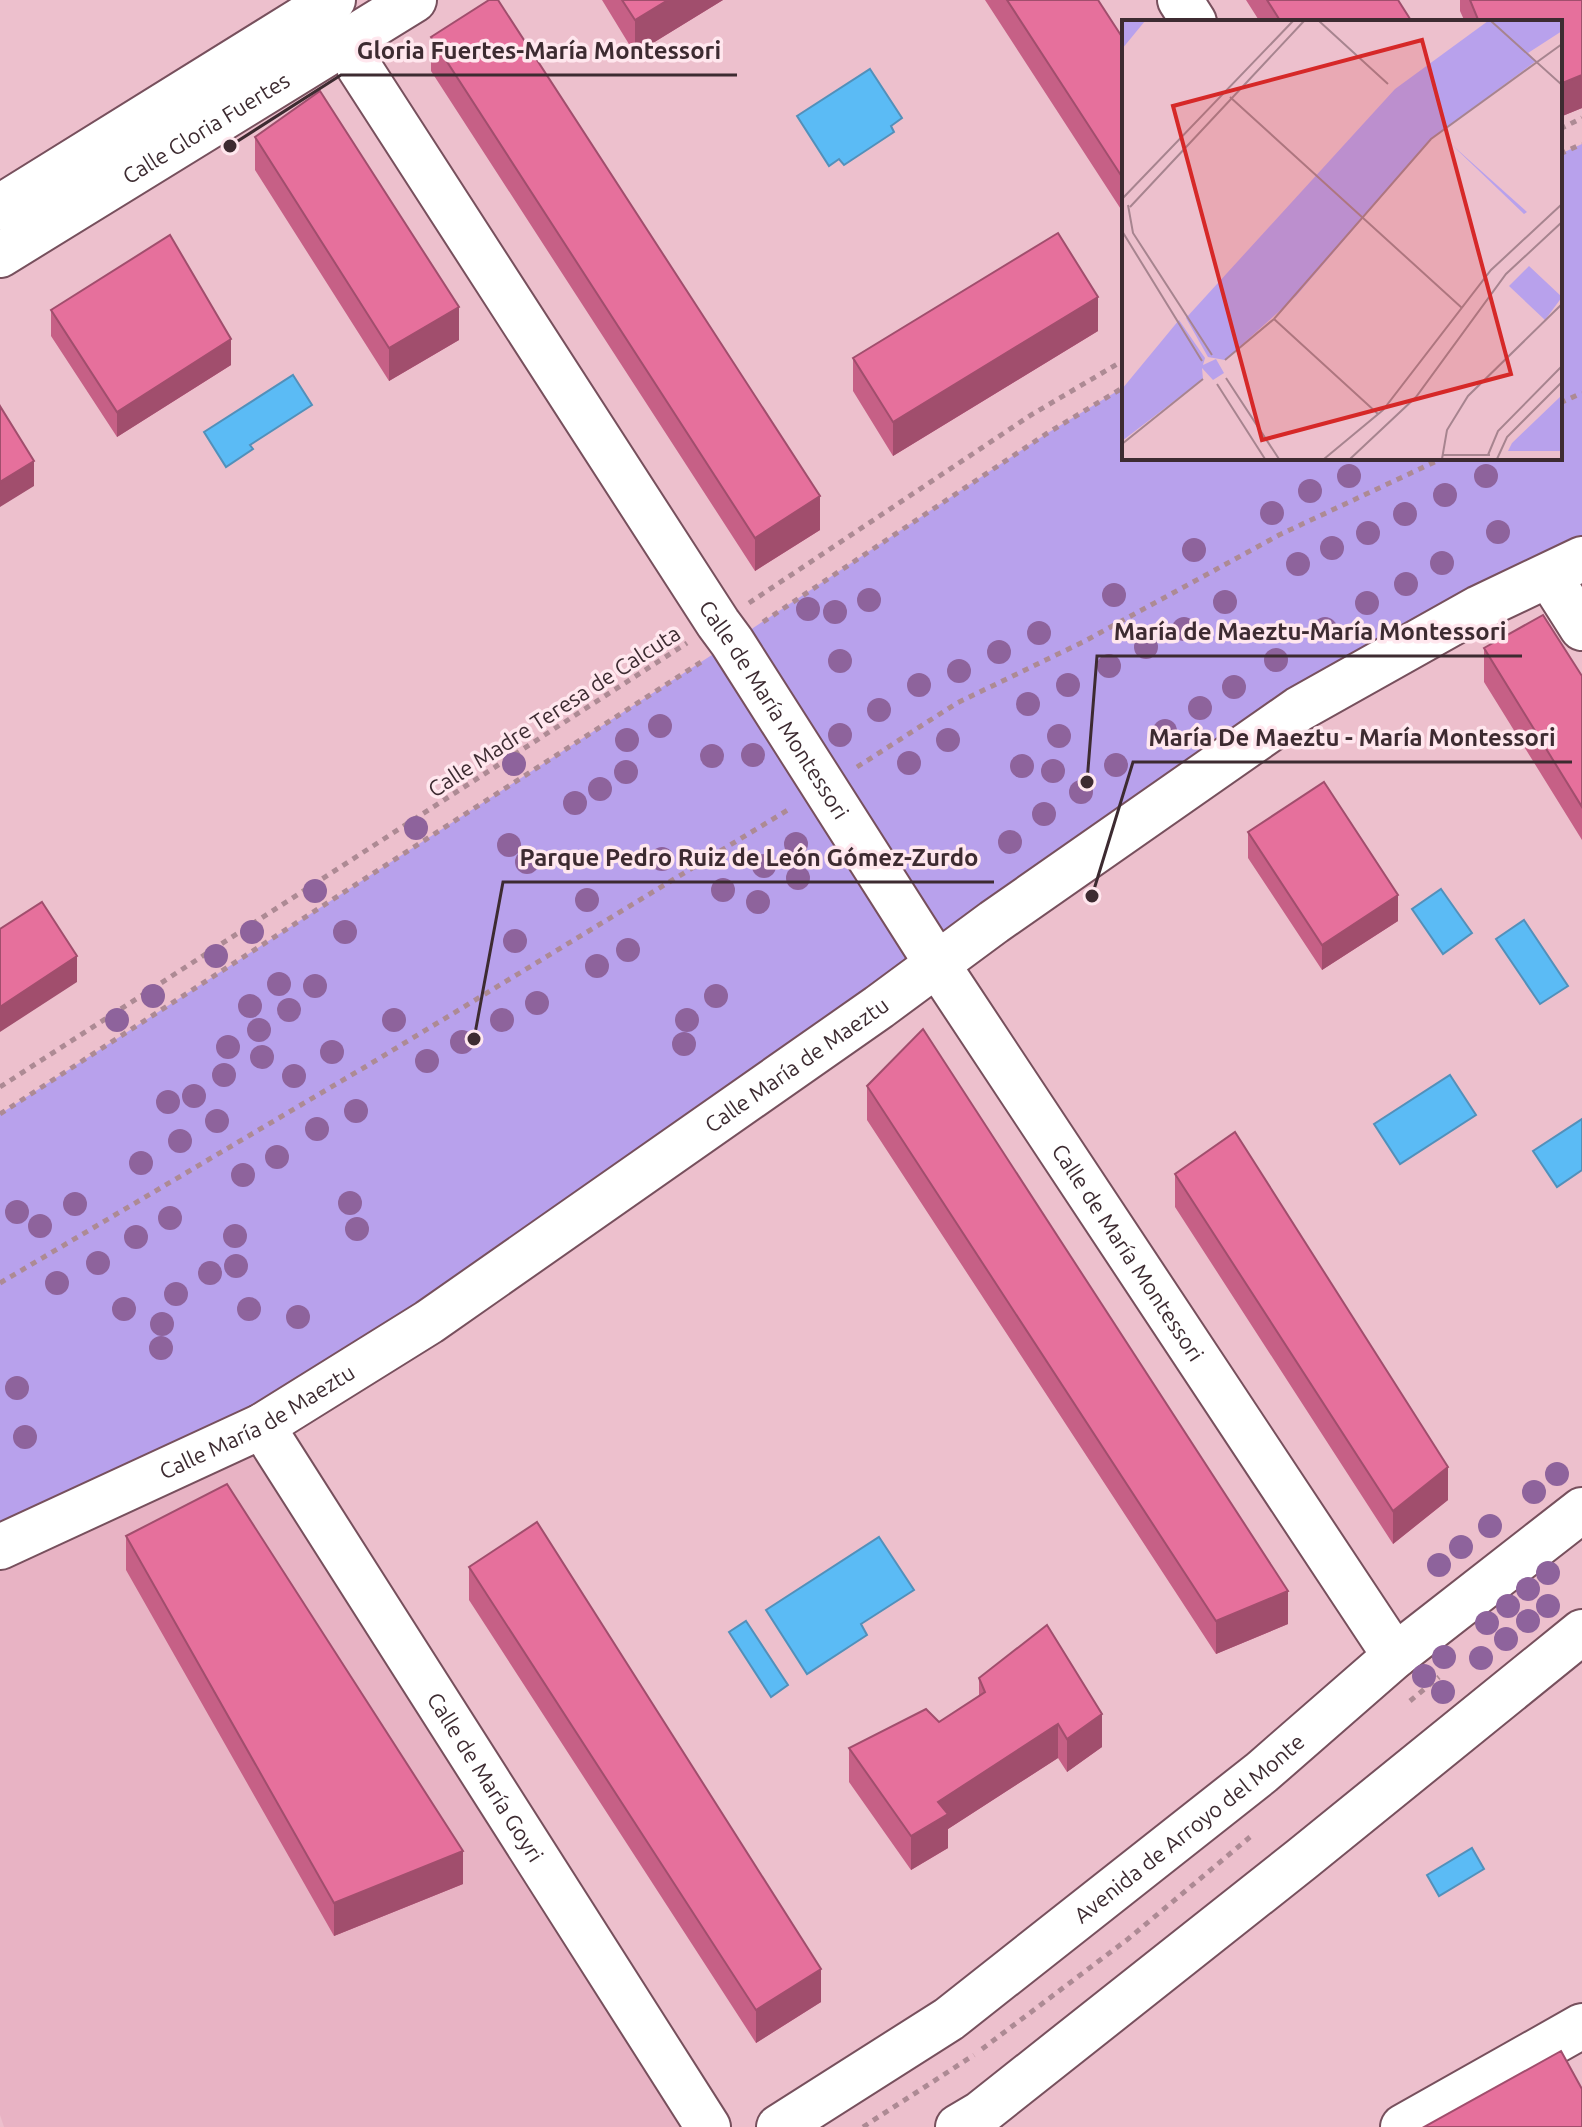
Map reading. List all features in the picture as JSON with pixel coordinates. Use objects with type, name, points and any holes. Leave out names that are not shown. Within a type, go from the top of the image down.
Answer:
[{"type":"street","name":"Calle Gloria Fuertes","points":[[0,207],[342,18],[414,0]]},
{"type":"street","points":[[1180,0],[1193,20]]},
{"type":"street","name":"Calle Gloria Fuertes","points":[[0,255],[342,18]]},
{"type":"street","name":"Calle de María Montessori","points":[[342,18],[359,67],[937,964],[1395,1656]]},
{"type":"street","points":[[1565,568],[1582,628]]},
{"type":"street","name":"Calle María de Maeztu","points":[[0,1547],[262,1426],[429,1322],[1299,709],[1479,608],[1565,568]]},
{"type":"street","name":"Calle de María Goyri","points":[[262,1426],[708,2127]]},
{"type":"street","name":"Avenida de Arroyo del Monte","points":[[779,2127],[949,2019],[1262,1772],[1395,1656],[1582,1510]]},
{"type":"street","points":[[958,2127],[980,2114],[1302,1859],[1582,1632]]},
{"type":"street","points":[[1403,2127],[1582,2026]]},
{"type":"path","points":[[1562,128],[1582,118]]},
{"type":"path","points":[[1562,153],[1582,144]]},
{"type":"path","name":"Calle Madre Teresa de Calcuta","points":[[0,1087],[725,632],[1031,415],[1122,361]]},
{"type":"path","points":[[0,1114],[725,632],[1122,388]]},
{"type":"path","points":[[1562,402],[1582,393]]},
{"type":"path","points":[[0,1283],[365,1067],[825,788],[957,703],[1085,641],[1279,535],[1439,460]]},
{"type":"shaded area","points":[[1582,144],[1582,557],[1479,608],[429,1322],[0,1547],[0,1114],[732,642],[1046,434],[1122,388],[1122,460],[1562,460],[1562,153]]},
{"type":"shaded area","points":[[262,1426],[708,2127],[4,2127],[0,2115],[0,1547]]},
{"type":"water","points":[[870,69],[902,118],[891,126],[894,132],[844,165],[839,159],[829,166],[797,116]]},
{"type":"water","points":[[293,375],[312,405],[250,445],[253,449],[226,467],[204,432]]},
{"type":"water","points":[[1441,889],[1472,933],[1443,954],[1412,909]]},
{"type":"water","points":[[1524,920],[1568,986],[1540,1004],[1496,939]]},
{"type":"water","points":[[1450,1075],[1476,1115],[1400,1164],[1374,1124]]},
{"type":"water","points":[[1582,1119],[1582,1170],[1557,1187],[1533,1151]]},
{"type":"water","points":[[879,1537],[914,1590],[861,1624],[867,1635],[807,1674],[766,1610]]},
{"type":"water","points":[[746,1621],[788,1685],[771,1697],[729,1632]]},
{"type":"water","points":[[1472,1848],[1484,1869],[1439,1896],[1427,1875]]},
{"type":"building","points":[[489,0],[498,0],[820,496],[755,538],[431,37]]},
{"type":"building","points":[[622,0],[668,0],[635,20]]},
{"type":"building","points":[[1007,0],[1098,0],[1122,37],[1122,177]]},
{"type":"building","points":[[1267,0],[1398,0],[1411,20],[1280,20]]},
{"type":"building","points":[[1470,0],[1582,0],[1582,75],[1562,83],[1562,20],[1478,20]]},
{"type":"building","points":[[320,91],[459,307],[389,348],[255,137]]},
{"type":"building","points":[[1058,233],[1098,297],[893,422],[853,358]]},
{"type":"building","points":[[170,235],[231,339],[117,412],[51,310]]},
{"type":"building","points":[[0,406],[34,461],[0,482]]},
{"type":"building","points":[[1543,615],[1582,676],[1582,807],[1484,648]]},
{"type":"building","points":[[1324,782],[1398,895],[1322,945],[1248,832]]},
{"type":"building","points":[[42,902],[77,956],[0,1007],[0,929]]},
{"type":"building","points":[[923,1029],[1288,1591],[1216,1621],[867,1086]]},
{"type":"building","points":[[1235,1132],[1448,1467],[1393,1511],[1175,1174]]},
{"type":"building","points":[[227,1484],[463,1851],[334,1903],[126,1536]]},
{"type":"building","points":[[537,1522],[821,1969],[756,2010],[469,1567]]},
{"type":"building","points":[[1047,1625],[1102,1714],[1067,1739],[1058,1724],[938,1802],[948,1814],[911,1836],[849,1748],[926,1709],[939,1722],[985,1692],[979,1678]]},
{"type":"building","points":[[1561,2051],[1582,2089],[1582,2127],[1424,2127]]},
{"type":"place","name":"Gloria Fuertes-María Montessori","points":[[230,146]]},
{"type":"place","name":"María de Maeztu-María Montessori","points":[[1087,782]]},
{"type":"place","name":"María De Maeztu - María Montessori","points":[[1092,896]]},
{"type":"place","name":"Parque Pedro Ruiz de León Gómez-Zurdo","points":[[474,1039]]}]
